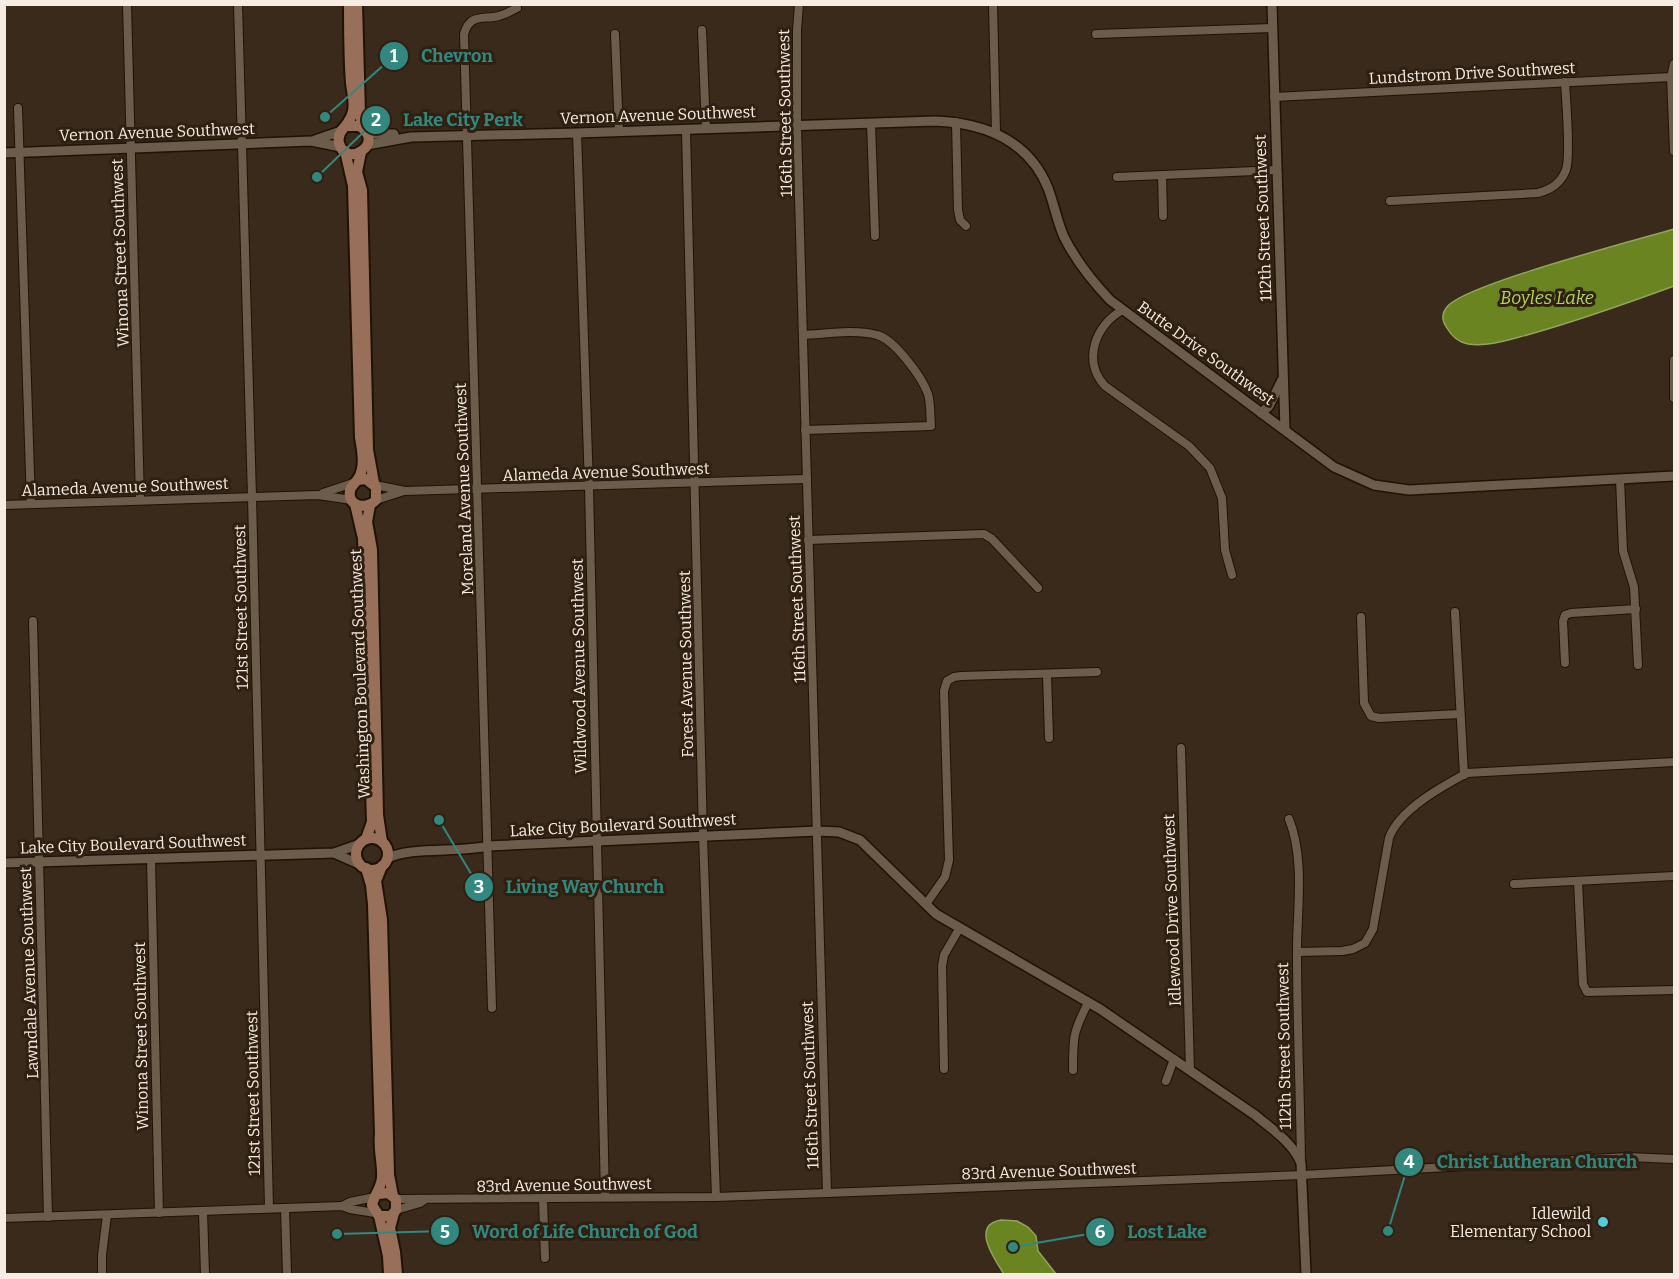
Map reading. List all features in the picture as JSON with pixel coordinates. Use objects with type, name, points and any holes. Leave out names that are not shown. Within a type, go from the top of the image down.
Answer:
[{"type":"main road","points":[[349,4],[351,83],[354,104],[339,141],[353,186],[359,431],[363,460],[350,492],[353,502],[364,507],[373,502],[377,491],[368,450],[362,190],[357,172],[364,149],[364,130],[360,114],[357,4]]},
{"type":"main road","points":[[344,129],[354,125],[364,130]]},
{"type":"main road","points":[[343,149],[352,154],[364,149]]},
{"type":"main road","points":[[355,482],[366,479],[374,484]]},
{"type":"main road","name":"Washington Boulevard Southwest","points":[[353,502],[363,538],[372,822],[363,842]]},
{"type":"main road","name":"Washington Boulevard Southwest","points":[[373,502],[367,522],[372,550],[378,815],[384,843]]},
{"type":"main road","points":[[389,1275],[388,1256],[377,1214],[372,1205],[382,1174],[378,1152],[380,1134],[371,885],[364,866],[357,856],[363,842],[376,838],[384,843],[388,854],[376,881],[382,920],[389,1175],[395,1204],[390,1228],[398,1275]]},
{"type":"main road","points":[[364,866],[376,869],[385,862]]},
{"type":"main road","points":[[376,1196],[388,1193],[395,1204]]},
{"type":"main road","points":[[377,1214],[387,1217],[395,1204]]},
{"type":"street","name":"Winona Street Southwest","points":[[127,4],[140,500]]},
{"type":"street","name":"121st Street Southwest","points":[[238,4],[269,1208]]},
{"type":"street","name":"116th Street Southwest","points":[[799,4],[797,126],[826,1193]]},
{"type":"street","points":[[993,4],[996,133]]},
{"type":"street","name":"112th Street Southwest","points":[[1272,4],[1285,430]]},
{"type":"street","name":"Moreland Avenue Southwest","points":[[492,1008],[464,34],[471,20],[497,16],[517,8]]},
{"type":"street","points":[[1096,34],[1272,28]]},
{"type":"street","points":[[702,30],[706,129]]},
{"type":"street","points":[[615,34],[619,132]]},
{"type":"street","points":[[1674,64],[1671,77],[1674,151]]},
{"type":"street","name":"Lundstrom Drive Southwest","points":[[1274,97],[1671,77]]},
{"type":"street","points":[[1390,201],[1538,193],[1551,188],[1562,178],[1568,161],[1565,82]]},
{"type":"street","points":[[18,108],[31,504]]},
{"type":"street","name":"Butte Drive Southwest","points":[[797,126],[956,122],[985,128],[996,133],[1013,144],[1034,165],[1047,186],[1064,235],[1078,262],[1093,283],[1123,310],[1334,467],[1364,482],[1395,489],[1437,490],[1674,476]]},
{"type":"street","points":[[956,122],[958,210],[960,220],[966,226]]},
{"type":"street","points":[[871,123],[875,236]]},
{"type":"street","name":"Vernon Avenue Southwest","points":[[364,149],[411,137],[797,126]]},
{"type":"street","name":"Vernon Avenue Southwest","points":[[311,141],[344,129]]},
{"type":"street","name":"Vernon Avenue Southwest","points":[[364,130],[382,135],[403,134],[411,137]]},
{"type":"street","name":"Forest Avenue Southwest","points":[[686,130],[703,836],[716,1197]]},
{"type":"street","name":"Wildwood Avenue Southwest","points":[[577,134],[589,486],[605,1197]]},
{"type":"street","name":"Vernon Avenue Southwest","points":[[4,153],[311,141],[343,149]]},
{"type":"street","points":[[1117,177],[1276,170]]},
{"type":"street","points":[[1162,175],[1163,216]]},
{"type":"street","points":[[1123,310],[1105,322],[1097,335],[1093,360],[1096,375],[1105,386],[1189,446],[1210,468],[1222,498],[1225,550],[1232,575]]},
{"type":"street","points":[[803,335],[855,333],[880,335],[886,339],[899,351],[925,388],[929,399],[931,426],[805,430]]},
{"type":"street","points":[[1674,360],[1674,398]]},
{"type":"street","points":[[1261,413],[1269,406],[1283,378]]},
{"type":"street","name":"Alameda Avenue Southwest","points":[[374,484],[405,491],[807,479]]},
{"type":"street","points":[[1620,479],[1623,551],[1633,581],[1638,665]]},
{"type":"street","name":"Alameda Avenue Southwest","points":[[318,495],[355,482]]},
{"type":"street","name":"Alameda Avenue Southwest","points":[[373,502],[405,491]]},
{"type":"street","name":"Alameda Avenue Southwest","points":[[4,505],[318,495],[353,502]]},
{"type":"street","points":[[808,540],[984,534],[997,543],[1038,588]]},
{"type":"street","points":[[1565,663],[1563,621],[1568,614],[1636,609]]},
{"type":"street","points":[[1455,612],[1464,775]]},
{"type":"street","points":[[1361,617],[1364,704],[1368,714],[1374,718],[1380,718],[1460,714]]},
{"type":"street","name":"Lawndale Avenue Southwest","points":[[33,621],[48,1217]]},
{"type":"street","points":[[1097,672],[954,676],[947,681],[944,691],[949,860],[945,877],[926,904],[936,914],[959,929],[1100,1009],[1190,1070],[1278,1133],[1296,1153],[1301,1163]]},
{"type":"street","points":[[1047,674],[1049,738]]},
{"type":"street","name":"Idlewood Drive Southwest","points":[[1181,748],[1190,1070]]},
{"type":"street","points":[[1297,952],[1342,951],[1365,943],[1372,929],[1389,838],[1394,826],[1409,811],[1442,787],[1464,775],[1471,772],[1674,762]]},
{"type":"street","name":"112th Street Southwest","points":[[1289,819],[1295,834],[1298,860],[1297,952],[1301,1163],[1306,1275]]},
{"type":"street","name":"Lake City Boulevard Southwest","points":[[384,843],[401,852],[816,831],[848,835],[860,840],[926,904]]},
{"type":"street","name":"Lake City Boulevard Southwest","points":[[4,863],[334,853],[363,842]]},
{"type":"street","name":"Lake City Boulevard Southwest","points":[[385,862],[401,852]]},
{"type":"street","name":"Lake City Boulevard Southwest","points":[[334,853],[364,866]]},
{"type":"street","name":"Winona Street Southwest","points":[[151,859],[159,1213]]},
{"type":"street","points":[[1514,884],[1674,876]]},
{"type":"street","points":[[1578,882],[1584,988],[1587,992],[1674,990]]},
{"type":"street","points":[[944,1069],[942,966],[944,955],[959,929]]},
{"type":"street","points":[[1074,1070],[1073,1037],[1075,1028],[1088,1003]]},
{"type":"street","points":[[1166,1081],[1174,1061]]},
{"type":"street","name":"83rd Avenue Southwest","points":[[395,1204],[424,1200],[716,1197],[1302,1175],[1628,1157],[1674,1159]]},
{"type":"street","points":[[342,1206],[376,1196]]},
{"type":"street","points":[[543,1199],[545,1258]]},
{"type":"street","points":[[4,1218],[342,1206],[377,1214]]},
{"type":"street","points":[[285,1208],[287,1275]]},
{"type":"street","points":[[203,1211],[206,1275]]},
{"type":"street","points":[[102,1275],[107,1215]]},
{"type":"water","name":"Boyles Lake","points":[[1674,229],[1674,286],[1564,324],[1490,344],[1475,345],[1461,342],[1451,334],[1444,323],[1443,315],[1447,307],[1484,287],[1553,264]]},
{"type":"water","points":[[1001,1220],[1017,1221],[1028,1227],[1036,1236],[1038,1251],[1056,1274],[1004,1274],[991,1252],[986,1236],[987,1229],[992,1223]]},
{"type":"place","name":"Chevron","points":[[325,117]]},
{"type":"place","name":"Lake City Perk","points":[[317,177]]},
{"type":"place","name":"Living Way Church","points":[[439,820]]},
{"type":"place","name":"Idlewild Elementary School","points":[[1603,1222]]},
{"type":"place","name":"Christ Lutheran Church","points":[[1388,1231]]},
{"type":"place","name":"Word of Life Church of God","points":[[337,1234]]},
{"type":"place","name":"Lost Lake","points":[[1013,1247]]}]
